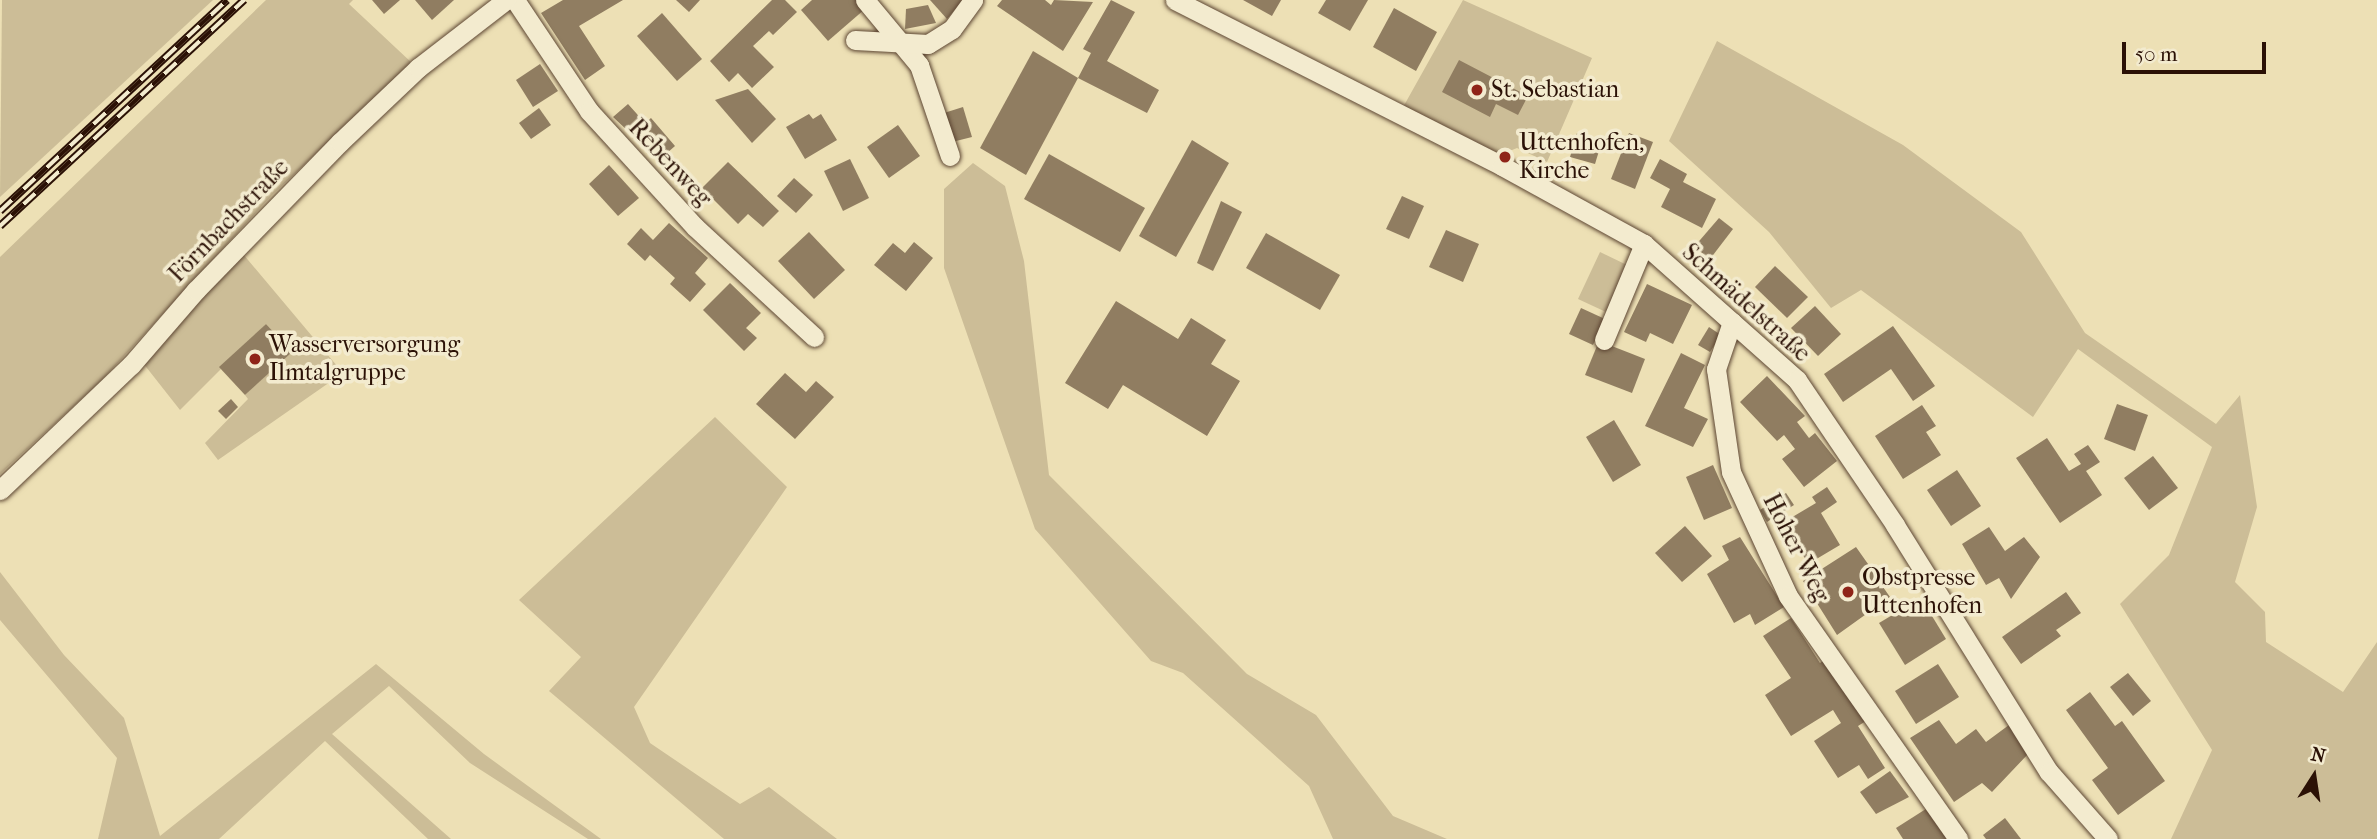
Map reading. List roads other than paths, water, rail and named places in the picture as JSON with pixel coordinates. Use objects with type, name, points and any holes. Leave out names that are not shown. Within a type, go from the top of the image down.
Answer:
[{"type":"street","name":"Förnbachstraße","points":[[0,490],[131,365],[213,272],[340,142],[418,68],[506,0]]},
{"type":"street","name":"Rebenweg","points":[[515,0],[589,111],[695,227],[814,337]]},
{"type":"street","points":[[865,0],[919,65],[950,156]]},
{"type":"street","points":[[855,40],[903,45],[940,38],[952,29],[973,0]]},
{"type":"street","name":"Schmädelstraße","points":[[1175,0],[1502,166],[1644,244],[1732,321],[1797,380],[1895,525],[2049,772],[2108,839]]},
{"type":"street","points":[[1604,340],[1644,244]]},
{"type":"street","name":"Hoher Weg","points":[[1732,321],[1716,369],[1731,472],[1788,596],[1958,839]]},
{"type":"railway","points":[[0,211],[227,0]]},
{"type":"railway","points":[[0,226],[244,0]]},
{"type":"place","name":"St. Sebastian","points":[[1477,90]]},
{"type":"place","name":"Uttenhofen, Kirche","points":[[1505,157]]},
{"type":"place","name":"Wasserversorgung Ilmtalgruppe","points":[[255,359]]},
{"type":"place","name":"Obstpresse Uttenhofen","points":[[1848,592]]}]
